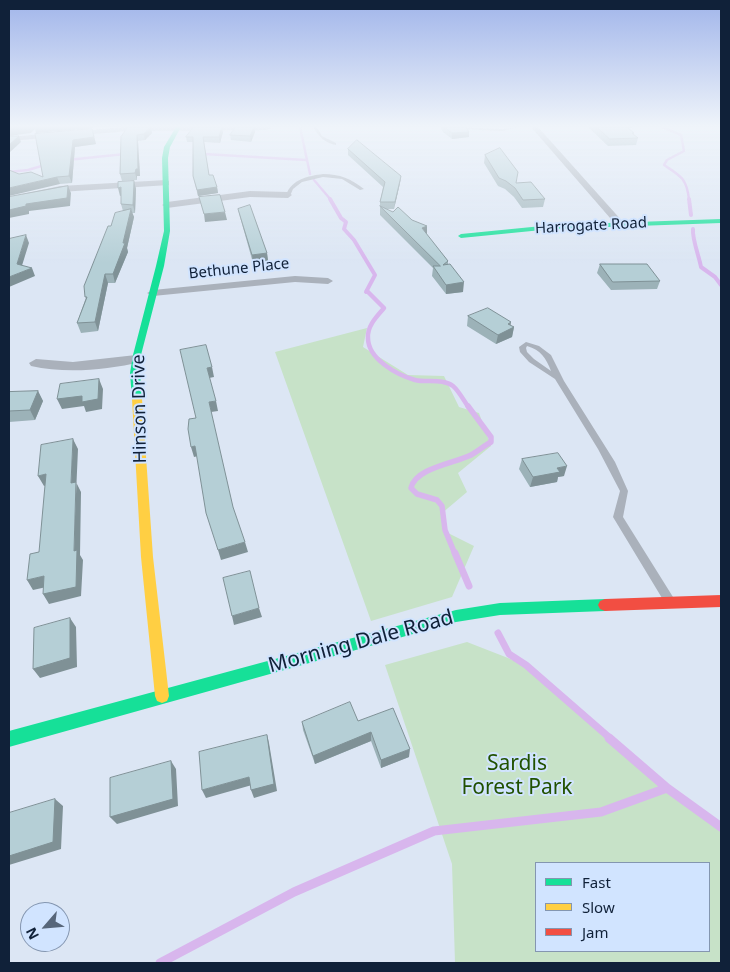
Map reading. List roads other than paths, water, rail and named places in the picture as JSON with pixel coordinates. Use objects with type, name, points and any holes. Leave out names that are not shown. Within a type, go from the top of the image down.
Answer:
[{"type":"street","name":"Hinson Drive","points":[[162,696],[147,557],[140,459],[136,359],[167,231],[166,172]]},
{"type":"street","points":[[574,172],[620,224]]},
{"type":"street","points":[[9,200],[60,190],[166,183]]},
{"type":"street","points":[[167,205],[250,194],[288,195]]},
{"type":"street","name":"Harrogate Road","points":[[461,236],[509,230],[721,220]]},
{"type":"street","name":"Bethune Place","points":[[153,293],[295,279],[328,281]]},
{"type":"street","points":[[36,363],[52,367],[136,359]]},
{"type":"street","name":"Morning Dale Road","points":[[9,739],[456,616],[500,609],[721,601]]},
{"type":"lane","points":[[288,195],[289,189],[293,184],[324,176],[344,178],[362,189]]},
{"type":"lane","points":[[557,377],[602,448],[619,479],[624,491],[618,517],[670,603]]},
{"type":"waterway","points":[[675,172],[687,187],[689,200]]},
{"type":"waterway","points":[[314,180],[331,200]]},
{"type":"waterway","points":[[330,199],[341,218],[346,222],[344,229],[354,240],[375,275],[366,292]]},
{"type":"waterway","points":[[689,199],[691,215]]},
{"type":"waterway","points":[[693,229],[701,267],[715,277],[721,285]]},
{"type":"waterway","points":[[367,291],[384,308],[373,322],[368,334],[369,346],[378,359],[392,370],[408,378],[419,381],[439,381],[453,386],[469,408]]},
{"type":"waterway","points":[[455,554],[445,530],[442,506],[437,500],[417,494],[411,488],[414,481],[428,471],[471,455],[491,442],[491,437],[468,406]]},
{"type":"waterway","points":[[455,553],[469,586]]},
{"type":"waterway","points":[[498,633],[509,654],[526,665],[611,739]]},
{"type":"waterway","points":[[609,738],[667,788]]},
{"type":"waterway","points":[[160,963],[294,892],[434,831],[601,812],[667,788]]},
{"type":"waterway","points":[[667,788],[721,827]]},
{"type":"park label","name":"Sardis Forest Park","points":[[517,776]]}]
